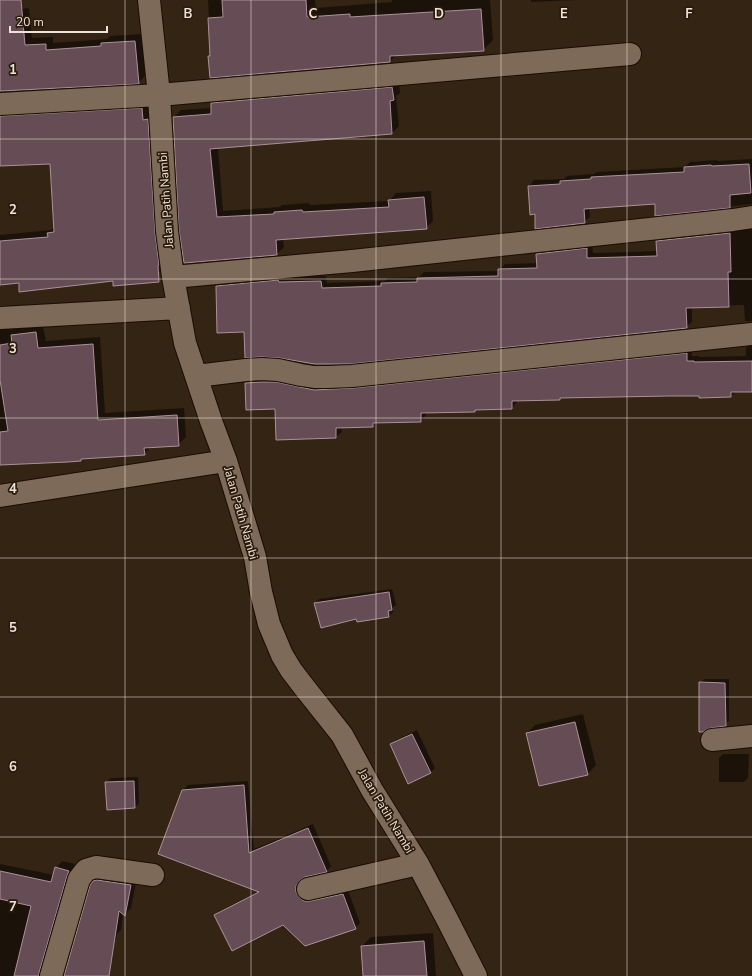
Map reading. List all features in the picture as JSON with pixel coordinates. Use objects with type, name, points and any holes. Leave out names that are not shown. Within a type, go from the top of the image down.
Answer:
[{"type":"street","name":"Jalan Patih Nambi","points":[[149,0],[159,95],[167,231],[173,277],[185,343],[226,460],[255,557],[261,592],[269,624],[282,655],[304,687],[342,735],[372,790],[418,864],[476,976]]},
{"type":"street","points":[[0,104],[159,95],[630,54]]},
{"type":"street","points":[[173,277],[352,261],[752,217]]},
{"type":"street","points":[[0,318],[179,308]]},
{"type":"street","points":[[196,376],[262,369],[328,378],[752,334]]},
{"type":"street","points":[[0,496],[226,460]]},
{"type":"street","points":[[712,740],[752,736]]},
{"type":"street","points":[[308,889],[418,864]]},
{"type":"street","points":[[51,976],[79,880],[86,870],[96,867],[154,875]]},
{"type":"building","points":[[0,0],[21,0],[25,45],[46,44],[46,50],[101,46],[101,43],[135,41],[139,84],[0,91]]},
{"type":"building","points":[[222,0],[306,0],[307,17],[350,14],[350,17],[481,9],[484,51],[390,56],[390,62],[210,78],[208,56],[210,56],[208,18],[223,17]]},
{"type":"building","points":[[392,87],[394,100],[390,101],[392,134],[210,149],[217,217],[274,214],[274,212],[302,210],[303,212],[389,207],[388,200],[424,197],[427,229],[276,240],[277,255],[184,263],[179,230],[173,117],[211,114],[211,103]]},
{"type":"building","points":[[142,108],[143,120],[148,119],[159,282],[113,286],[113,281],[19,292],[19,283],[0,285],[0,241],[48,237],[47,233],[54,232],[50,164],[0,166],[0,116]]},
{"type":"building","points":[[749,164],[751,193],[730,195],[730,208],[655,216],[655,204],[584,209],[585,223],[535,229],[535,214],[530,215],[528,186],[560,184],[560,181],[591,179],[591,177],[684,172],[684,167]]},
{"type":"building","points":[[730,233],[731,272],[728,272],[729,307],[686,308],[687,328],[351,364],[315,364],[279,358],[245,358],[244,332],[217,333],[216,286],[278,280],[279,282],[321,281],[322,288],[381,286],[381,283],[417,282],[417,278],[498,276],[498,269],[537,268],[536,254],[587,248],[587,258],[657,256],[656,241]]},
{"type":"building","points":[[36,332],[38,348],[93,344],[98,420],[177,415],[179,446],[144,448],[145,455],[81,459],[81,461],[68,462],[0,465],[0,432],[8,431],[0,380],[0,345],[12,343],[11,335]]},
{"type":"building","points":[[687,353],[687,361],[694,362],[752,361],[752,392],[731,392],[731,397],[699,398],[699,396],[669,396],[560,398],[560,400],[512,401],[512,409],[475,410],[475,412],[421,413],[421,422],[373,423],[373,427],[336,428],[336,438],[276,440],[275,409],[246,410],[245,383],[276,382],[314,390],[353,388]]},
{"type":"building","points":[[389,592],[392,610],[388,611],[389,617],[357,622],[356,619],[321,628],[314,603]]},
{"type":"building","points":[[699,682],[725,683],[726,726],[711,728],[703,732],[699,732]]},
{"type":"building","points":[[575,722],[588,775],[539,786],[526,733]]},
{"type":"building","points":[[412,734],[431,773],[408,784],[390,744]]},
{"type":"building","points":[[134,781],[135,808],[107,810],[105,782]]},
{"type":"building","points":[[244,785],[249,853],[308,828],[327,872],[305,877],[300,880],[296,886],[296,892],[304,901],[343,894],[356,929],[305,946],[283,925],[232,951],[214,915],[259,892],[158,854],[182,790]]},
{"type":"building","points":[[55,867],[69,871],[39,976],[14,976],[31,906],[0,899],[0,871],[51,882]]},
{"type":"building","points":[[97,880],[131,885],[125,916],[119,911],[109,976],[64,976],[90,885],[93,881]]},
{"type":"building","points":[[424,941],[427,976],[363,976],[361,946]]}]
